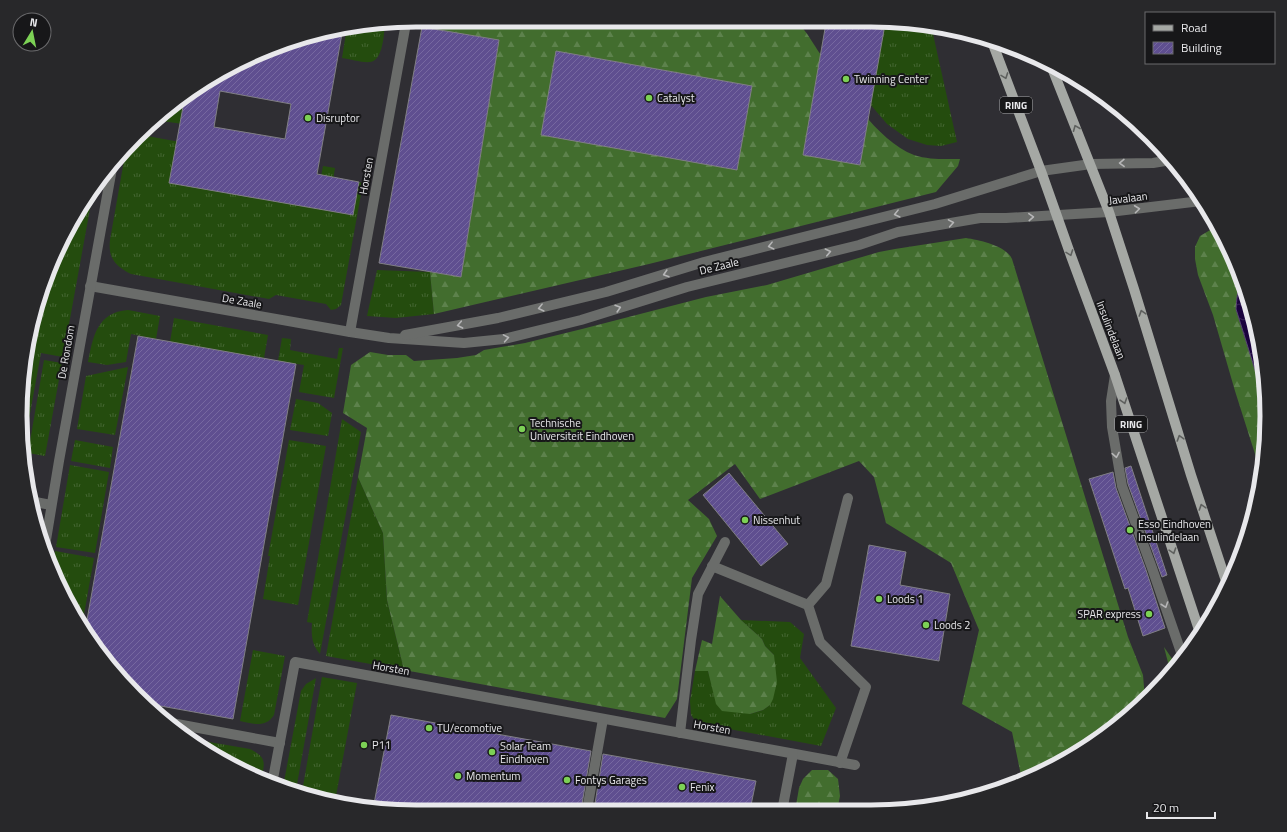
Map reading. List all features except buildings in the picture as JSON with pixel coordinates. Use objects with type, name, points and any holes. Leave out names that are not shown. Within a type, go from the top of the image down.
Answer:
[{"type":"main road","name":"Insulindelaan","points":[[994,47],[1115,374],[1198,626]]},
{"type":"main road","points":[[1054,73],[1109,212],[1137,296],[1191,475],[1225,577]]},
{"type":"street","name":"Horsten","points":[[350,332],[405,27]]},
{"type":"street","points":[[1041,171],[1091,164],[1153,163],[1164,161]]},
{"type":"street","name":"De Zaale","points":[[389,338],[498,318],[606,292],[704,262],[935,204],[1041,171]]},
{"type":"street","name":"De Rondom","points":[[46,536],[111,175]]},
{"type":"street","name":"Javalaan","points":[[1057,216],[1109,212],[1195,202]]},
{"type":"street","name":"De Zaale","points":[[90,286],[389,338],[464,343],[504,339],[540,331],[581,320],[687,287],[859,245],[898,232],[980,218],[1057,216]]},
{"type":"street","points":[[1115,374],[1111,401],[1112,428],[1122,486],[1181,652]]},
{"type":"street","points":[[808,605],[826,584],[848,498]]},
{"type":"street","points":[[36,502],[51,505]]},
{"type":"street","points":[[680,733],[698,594],[725,542]]},
{"type":"street","points":[[712,566],[808,605],[820,642],[866,687],[840,763]]},
{"type":"street","name":"Horsten","points":[[273,777],[295,662],[854,765]]},
{"type":"street","points":[[588,805],[604,719]]},
{"type":"street","points":[[178,724],[280,743]]},
{"type":"street","points":[[783,805],[793,754]]},
{"type":"green space","points":[[422,27],[802,27],[850,97],[874,126],[887,138],[900,148],[920,157],[960,159],[958,166],[936,192],[649,264],[434,314],[430,272],[461,277],[499,40]]},
{"type":"green space","points":[[867,27],[932,32],[957,142],[941,146],[927,145],[908,139],[887,124],[870,104],[883,30]]},
{"type":"green space","points":[[384,28],[380,52],[378,57],[374,60],[367,62],[342,58],[346,33]]},
{"type":"green space","points":[[187,102],[183,124],[163,121]]},
{"type":"green space","points":[[147,136],[180,142],[315,208],[323,166],[335,168],[328,211],[352,215],[359,182],[363,183],[341,305],[336,309],[331,310],[326,304],[276,295],[269,299],[131,274],[121,268],[114,261],[110,252],[110,240],[124,160]]},
{"type":"green space","points":[[91,203],[63,357],[41,353],[27,427],[30,365],[40,315],[67,244],[79,221]]},
{"type":"green space","points":[[1212,229],[1220,244],[1239,290],[1236,309],[1258,380],[1260,416],[1257,462],[1213,315],[1198,275],[1195,259],[1195,247],[1200,236]]},
{"type":"green space","points":[[966,238],[999,247],[1009,254],[1012,259],[1128,637],[1143,675],[1144,692],[1108,725],[1066,753],[1021,775],[1012,732],[962,704],[979,630],[951,563],[886,523],[874,477],[859,461],[760,499],[735,464],[688,500],[709,519],[717,536],[692,578],[677,699],[665,718],[404,670],[387,600],[383,533],[358,477],[367,428],[343,413],[351,365],[370,352],[388,355],[406,355],[414,361],[476,355],[484,350],[525,343],[706,297],[767,285],[879,252]]},
{"type":"green space","points":[[377,270],[430,272],[434,314],[396,318],[367,316]]},
{"type":"green space","points":[[128,310],[160,316],[156,339],[131,334],[126,362],[107,365],[88,362],[98,327],[109,315]]},
{"type":"green space","points":[[174,318],[268,335],[264,358],[170,342]]},
{"type":"green space","points":[[282,338],[291,339],[290,350],[337,359],[339,348],[343,348],[334,398],[299,392],[304,365],[278,361]]},
{"type":"green space","points":[[44,360],[62,363],[45,456],[29,453]]},
{"type":"green space","points":[[128,367],[115,435],[77,429],[86,376]]},
{"type":"green space","points":[[296,399],[318,403],[332,413],[328,436],[290,430]]},
{"type":"green space","points":[[342,419],[361,432],[320,654],[315,647],[313,640],[312,623],[307,622]]},
{"type":"green space","points":[[75,440],[113,447],[110,468],[71,461]]},
{"type":"green space","points":[[289,440],[326,446],[298,605],[263,599],[270,556],[268,556]]},
{"type":"green space","points":[[70,465],[109,472],[95,553],[56,547]]},
{"type":"green space","points":[[358,477],[383,533],[387,600],[404,670],[326,656]]},
{"type":"green space","points":[[55,551],[94,558],[84,617],[67,588],[54,557]]},
{"type":"green space","points":[[720,596],[741,620],[762,639],[765,646],[774,655],[777,682],[770,705],[763,710],[750,714],[722,711],[716,704],[708,671],[695,671],[702,640],[712,644]]},
{"type":"green space","points":[[741,620],[790,622],[804,634],[800,658],[836,708],[821,746],[697,723],[691,715],[690,701],[695,671],[708,671],[712,685],[750,714],[763,710],[770,705],[774,655],[765,646],[762,639]]},
{"type":"green space","points":[[1164,647],[1173,661],[1169,666]]},
{"type":"green space","points":[[253,650],[285,656],[274,715],[267,722],[259,724],[240,721]]},
{"type":"green space","points":[[322,677],[357,683],[336,797],[303,788]]},
{"type":"green space","points":[[316,678],[297,786],[284,781],[301,691],[306,684]]},
{"type":"green space","points":[[203,741],[250,749],[262,758],[264,765],[262,773],[244,765],[221,753]]},
{"type":"green space","points":[[812,770],[828,770],[838,779],[840,796],[838,805],[796,805],[799,788],[803,779]]},
{"type":"water","points":[[1239,290],[1253,340],[1258,380],[1236,309]]},
{"type":"place","name":"Twinning Center","points":[[846,79]]},
{"type":"place","name":"Catalyst","points":[[649,98]]},
{"type":"place","name":"Disruptor","points":[[308,118]]},
{"type":"place","name":"Technische Universiteit Eindhoven","points":[[522,429]]},
{"type":"place","name":"Nissenhut","points":[[745,520]]},
{"type":"place","name":"Esso Eindhoven Insulindelaan","points":[[1130,530]]},
{"type":"place","name":"Loods 1","points":[[879,599]]},
{"type":"place","name":"SPAR express","points":[[1149,614]]},
{"type":"place","name":"Loods 2","points":[[926,625]]},
{"type":"place","name":"TU/ecomotive","points":[[429,728]]},
{"type":"place","name":"P11","points":[[364,745]]},
{"type":"place","name":"Solar Team Eindhoven","points":[[492,752]]},
{"type":"place","name":"Momentum","points":[[458,776]]},
{"type":"place","name":"Fontys Garages","points":[[567,780]]},
{"type":"place","name":"Fenix","points":[[682,787]]}]
